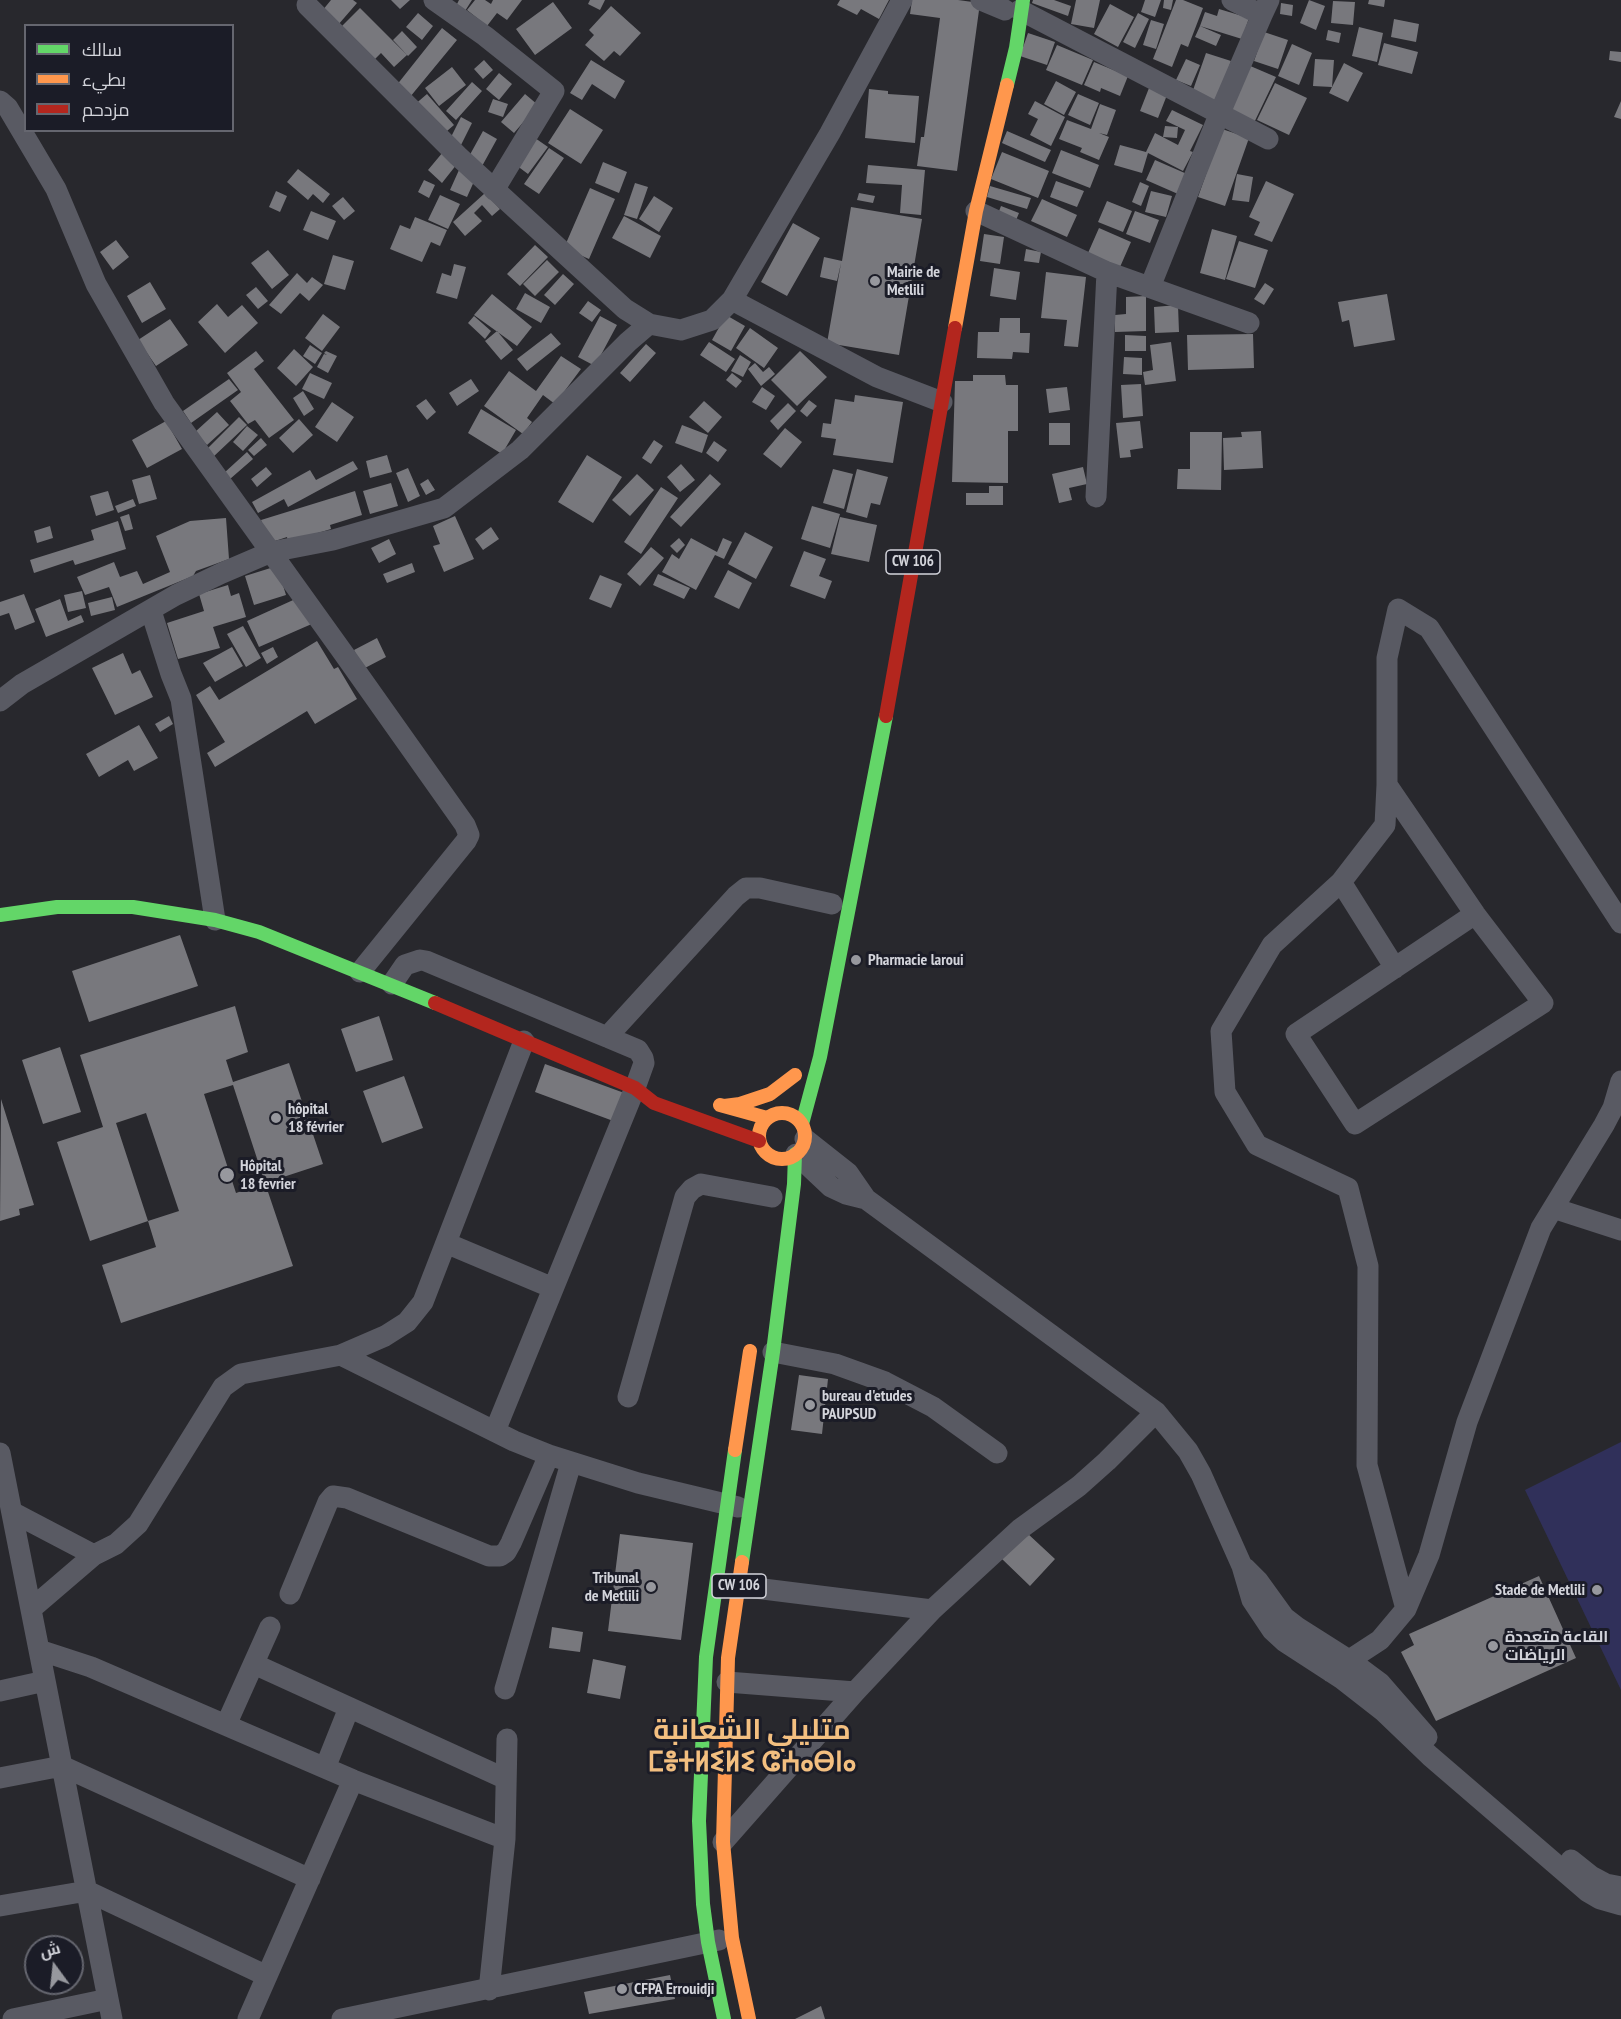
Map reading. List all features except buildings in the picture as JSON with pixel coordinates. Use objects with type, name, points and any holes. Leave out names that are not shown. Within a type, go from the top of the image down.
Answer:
[{"type":"main road","name":"CW 106","points":[[925,420],[936,400],[976,211],[1016,48],[1012,8]]},
{"type":"main road","name":"CW 106","points":[[749,2019],[732,1938],[723,1842],[728,1658],[773,1352],[799,1143],[820,1057],[885,722],[970,176]]},
{"type":"main road","points":[[0,915],[57,907],[133,907],[215,920],[259,932],[392,984],[635,1088],[654,1103],[759,1141]]},
{"type":"main road","points":[[724,1106],[740,1104],[770,1094],[797,1070],[787,1103],[767,1118],[760,1129],[759,1141],[772,1162],[784,1158],[799,1143],[794,1116],[787,1103]]},
{"type":"main road","points":[[635,1088],[657,1088]]},
{"type":"main road","points":[[702,1100],[767,1118]]},
{"type":"main road","points":[[724,2019],[708,1942],[703,1904],[699,1821],[701,1742],[706,1658],[726,1504],[752,1342]]},
{"type":"street","points":[[434,0],[485,36],[554,92],[494,190]]},
{"type":"street","points":[[307,5],[458,156],[626,309],[649,324],[681,330],[712,320],[732,300],[830,133],[902,0]]},
{"type":"street","points":[[981,0],[1012,8],[1268,139]]},
{"type":"street","points":[[1150,287],[1219,115],[1266,8],[1232,0]]},
{"type":"street","points":[[0,100],[8,108],[56,189],[96,284],[164,403],[465,825],[469,835],[466,841],[360,972]]},
{"type":"street","points":[[976,211],[1107,272],[1249,323]]},
{"type":"street","points":[[1096,497],[1107,272]]},
{"type":"street","points":[[732,300],[877,376],[936,400]]},
{"type":"street","points":[[0,701],[22,684],[195,586],[271,552],[333,540],[444,508],[520,450],[649,324]]},
{"type":"street","points":[[1406,1609],[1367,1465],[1368,1266],[1348,1188],[1257,1145],[1225,1092],[1221,1031],[1272,945],[1341,882],[1385,825],[1387,658],[1398,609],[1429,628],[1621,923]]},
{"type":"street","points":[[151,611],[181,699],[215,920]]},
{"type":"street","points":[[1387,784],[1475,914],[1543,1003],[1354,1124],[1296,1034],[1475,914]]},
{"type":"street","points":[[1341,882],[1395,968]]},
{"type":"street","points":[[607,1037],[736,896],[746,888],[760,888],[832,904]]},
{"type":"street","points":[[392,984],[405,965],[426,960],[638,1050],[644,1062],[495,1431]]},
{"type":"street","points":[[31,1609],[94,1555],[116,1544],[138,1524],[223,1387],[241,1374],[341,1355],[385,1336],[407,1322],[423,1302],[524,1041]]},
{"type":"street","points":[[1331,1671],[1380,1640],[1406,1609],[1429,1555],[1467,1422],[1541,1228],[1604,1125],[1613,1108],[1621,1081]]},
{"type":"street","points":[[799,1143],[831,1187],[866,1199],[1156,1412],[1174,1432],[1197,1467],[1242,1566],[1252,1600],[1272,1630],[1292,1647],[1331,1671],[1383,1712],[1430,1756],[1588,1892],[1600,1899],[1621,1905]]},
{"type":"street","points":[[628,1397],[685,1197],[701,1184],[772,1197]]},
{"type":"street","points":[[1553,1208],[1621,1230]]},
{"type":"street","points":[[446,1243],[554,1288]]},
{"type":"street","points":[[773,1352],[835,1364],[885,1383],[933,1407],[997,1453]]},
{"type":"street","points":[[341,1355],[549,1455],[638,1483],[750,1511]]},
{"type":"street","points":[[723,1842],[855,1692],[932,1610],[1020,1530],[1100,1467],[1156,1412]]},
{"type":"street","points":[[0,1453],[4,1491],[12,1512],[110,2009],[13,2019]]},
{"type":"street","points":[[290,1594],[328,1502],[333,1496],[347,1498],[489,1556],[500,1556],[506,1552],[511,1543],[549,1455]]},
{"type":"street","points":[[505,1689],[571,1463]]},
{"type":"street","points":[[12,1512],[94,1555]]},
{"type":"street","points":[[1242,1566],[1258,1581],[1284,1617],[1380,1683],[1451,1763],[1591,1876],[1606,1884],[1621,1887]]},
{"type":"street","points":[[739,1586],[932,1610]]},
{"type":"street","points":[[226,1725],[270,1627]]},
{"type":"street","points":[[39,1650],[91,1667],[353,1780],[506,1839]]},
{"type":"street","points":[[254,1664],[506,1779]]},
{"type":"street","points":[[0,1691],[45,1681]]},
{"type":"street","points":[[728,1682],[855,1692]]},
{"type":"street","points":[[326,1768],[349,1708]]},
{"type":"street","points":[[489,1990],[506,1839],[507,1739]]},
{"type":"street","points":[[0,1778],[62,1766],[310,1879]]},
{"type":"street","points":[[248,2019],[353,1780]]},
{"type":"street","points":[[0,1906],[87,1891],[267,1976]]},
{"type":"street","points":[[342,2019],[732,1938]]},
{"type":"shaded area","name":"Stade de Metlili","points":[[1621,1442],[1621,1690],[1525,1490]]},
{"type":"traffic: fast","points":[[1007,85],[1016,48],[1023,0]]},
{"type":"traffic: fast","points":[[802,1124],[820,1057],[886,716]]},
{"type":"traffic: fast","points":[[0,915],[57,907],[133,907],[215,920],[259,932],[435,1003]]},
{"type":"traffic: fast","points":[[742,1562],[773,1352],[794,1184],[795,1154]]},
{"type":"traffic: fast","points":[[724,2019],[708,1942],[703,1904],[699,1821],[706,1657],[735,1450]]},
{"type":"traffic: slow","points":[[955,328],[976,211],[1007,85]]},
{"type":"traffic: slow","points":[[724,1106],[740,1104],[770,1094],[795,1075]]},
{"type":"traffic: slow","points":[[720,1105],[767,1118]]},
{"type":"traffic: slow","points":[[782,1113],[798,1120],[805,1136],[798,1152],[782,1159],[766,1152],[759,1136],[766,1120],[782,1113]]},
{"type":"traffic: slow","points":[[735,1450],[750,1351]]},
{"type":"traffic: slow","points":[[742,1562],[728,1658],[723,1842],[732,1938],[749,2019]]},
{"type":"traffic: jam","points":[[886,716],[955,328]]},
{"type":"traffic: jam","points":[[435,1003],[635,1088],[654,1103],[759,1141]]},
{"type":"place","name":"Mairie de Metlili","points":[[875,281]]},
{"type":"place","name":"Pharmacie laroui","points":[[856,960]]},
{"type":"place","name":"hôpital 18 février","points":[[276,1118]]},
{"type":"place","name":"Hôpital 18 fevrier","points":[[227,1175]]},
{"type":"place","name":"bureau d'etudes PAUPSUD","points":[[810,1405]]},
{"type":"place","name":"Tribunal de Metlili","points":[[651,1587]]},
{"type":"place","name":"Stade de Metlili","points":[[1597,1590]]},
{"type":"place","name":"القاعة متعددة الرياضات","points":[[1493,1646]]},
{"type":"place","name":"CFPA Errouidji","points":[[622,1989]]},
{"type":"district","name":"متليلي الشعانبة ⵎⴻⵜⵍⵉⵍⵉ ⵛⵄⴰⴱⵏⴰ","points":[[752,1747]]}]
